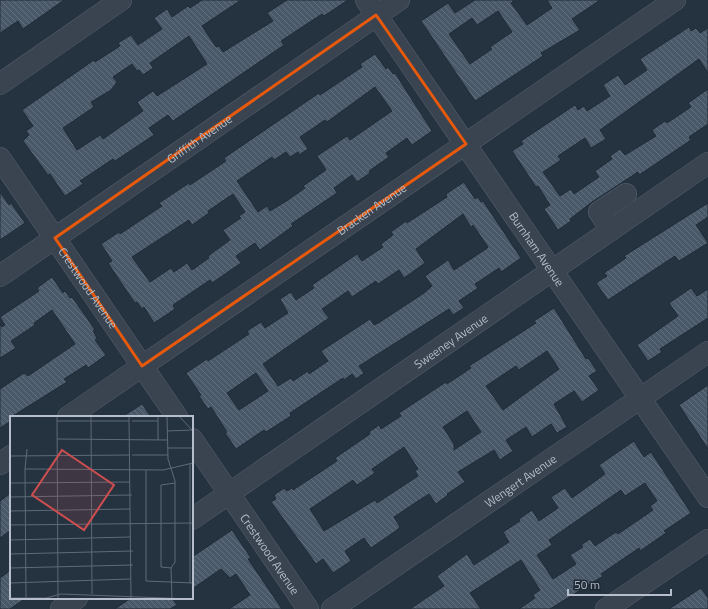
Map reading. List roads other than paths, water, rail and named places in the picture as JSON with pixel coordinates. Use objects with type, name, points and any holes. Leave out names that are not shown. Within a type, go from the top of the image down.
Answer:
[{"type":"street","points":[[0,84],[121,0]]},
{"type":"street","name":"Griffith Avenue","points":[[0,276],[55,238],[371,8],[399,0]]},
{"type":"street","name":"Bracken Avenue","points":[[69,416],[675,0]]},
{"type":"street","name":"Burnham Avenue","points":[[371,8],[708,497]]},
{"type":"street","name":"Crestwood Avenue","points":[[0,158],[176,416]]},
{"type":"street","name":"Sweeney Avenue","points":[[193,517],[708,163]]},
{"type":"street","points":[[611,230],[599,212],[626,194]]},
{"type":"street","name":"Wengert Avenue","points":[[332,609],[708,352]]},
{"type":"street","name":"Crestwood Avenue","points":[[193,440],[308,609]]},
{"type":"street","points":[[0,464],[10,457]]},
{"type":"street","points":[[606,609],[708,540]]},
{"type":"street","points":[[61,609],[76,599]]}]
